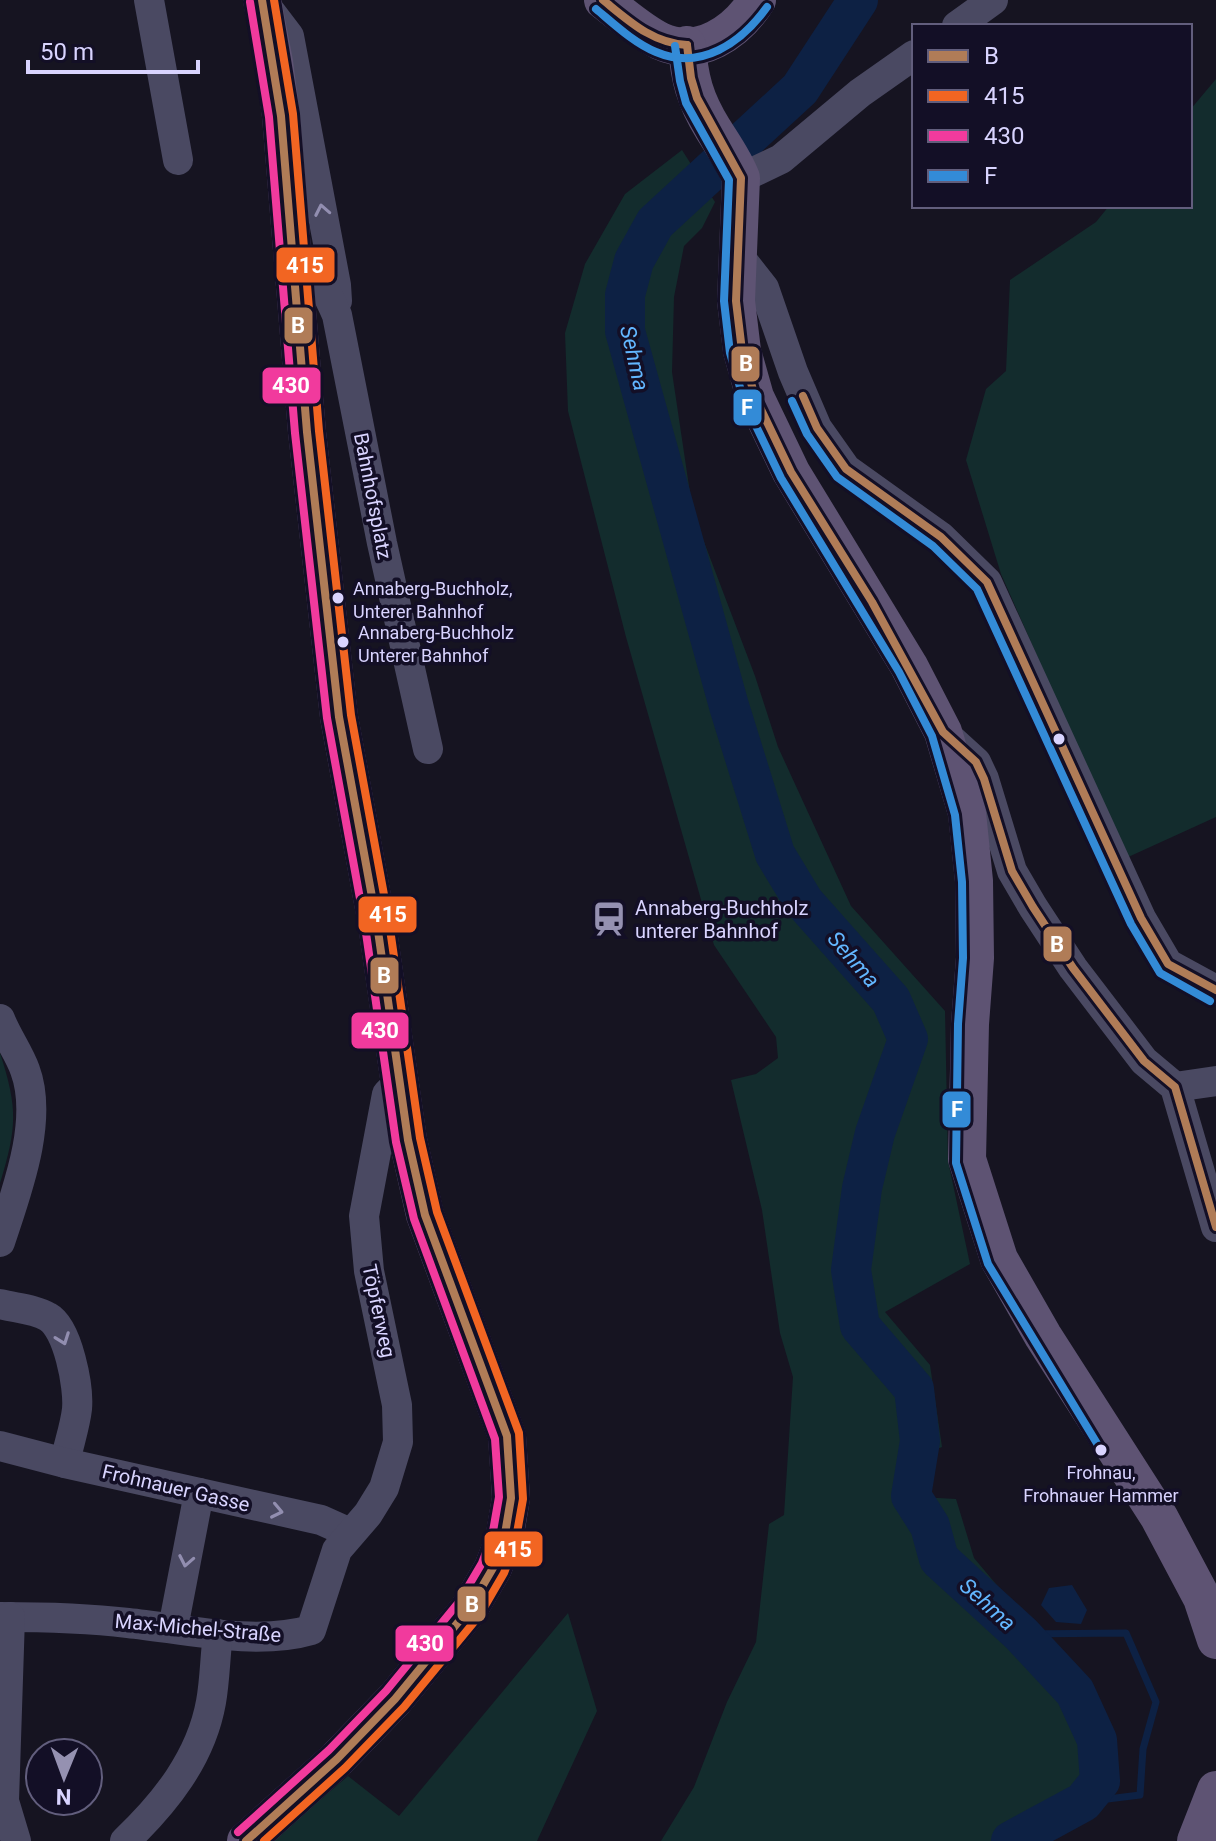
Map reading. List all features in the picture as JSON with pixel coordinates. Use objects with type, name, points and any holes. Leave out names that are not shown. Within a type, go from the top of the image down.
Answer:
[{"type":"main road","points":[[246,1841],[337,1759],[395,1699],[469,1609],[493,1568],[508,1522],[511,1486],[507,1436],[425,1215],[408,1140],[377,924],[337,703],[308,447],[281,116],[262,0]]},
{"type":"main road","points":[[603,0],[655,38],[665,43],[687,45],[713,41],[728,34],[757,0]]},
{"type":"main road","points":[[687,45],[689,77],[712,127],[738,171],[736,301],[740,339],[755,397],[791,472],[879,614],[943,732],[967,813],[974,881],[975,958],[967,1159],[999,1259],[1166,1531],[1202,1598],[1216,1640]]},
{"type":"main road","points":[[1196,1841],[1216,1790]]},
{"type":"street","points":[[149,0],[178,160]]},
{"type":"street","points":[[262,0],[289,36],[336,285],[337,315]]},
{"type":"street","points":[[960,24],[993,0]]},
{"type":"street","points":[[738,171],[781,159],[860,93],[912,56]]},
{"type":"street","points":[[738,255],[764,288],[793,372],[817,428],[846,469],[941,537],[987,582],[1141,918],[1168,964],[1216,990]]},
{"type":"street","name":"Bahnhofsplatz","points":[[292,257],[309,267],[324,287],[337,315],[382,543],[428,749]]},
{"type":"street","points":[[943,732],[976,762],[1012,871],[1033,907],[1073,968],[1144,1061],[1175,1087],[1216,1227]]},
{"type":"street","points":[[0,1242],[23,1168],[32,1109],[26,1071],[4,1029]]},
{"type":"street","points":[[1175,1087],[1216,1081]]},
{"type":"street","name":"Töpferweg","points":[[343,1542],[368,1514],[384,1488],[398,1442],[397,1405],[369,1271],[364,1216],[387,1094],[399,1082]]},
{"type":"street","points":[[0,1304],[47,1315],[58,1324],[70,1357],[77,1409],[65,1463]]},
{"type":"street","name":"Frohnauer Gasse","points":[[0,1446],[321,1520],[343,1542]]},
{"type":"street","points":[[173,1628],[199,1493]]},
{"type":"street","name":"Max-Michel-Straße","points":[[5,1617],[72,1618],[218,1634],[290,1636],[311,1630],[343,1542]]},
{"type":"street","points":[[5,1617],[4,1801],[16,1841]]},
{"type":"street","points":[[125,1841],[172,1791],[193,1754],[211,1704],[218,1634]]},
{"type":"green space","points":[[1216,79],[1216,817],[1126,858],[1001,574],[966,460],[986,389],[1006,371],[1010,280],[1096,222],[1107,208],[1192,208],[1192,108]]},
{"type":"green space","points":[[682,150],[715,202],[702,228],[684,246],[674,297],[672,372],[693,513],[755,676],[778,747],[851,906],[945,1011],[948,1161],[970,1264],[885,1312],[930,1365],[942,1447],[903,1463],[901,1496],[956,1499],[974,1558],[1086,1691],[1108,1739],[1088,1747],[1075,1792],[992,1841],[661,1841],[694,1787],[727,1702],[756,1642],[769,1524],[784,1515],[793,1377],[780,1333],[762,1210],[731,1080],[756,1074],[778,1058],[776,1037],[714,945],[626,637],[568,411],[565,333],[585,264],[625,194]]},
{"type":"green space","points":[[0,1053],[10,1089],[13,1118],[10,1147],[0,1183]]},
{"type":"green space","points":[[568,1613],[597,1711],[537,1841],[272,1841],[348,1776],[399,1816]]},
{"type":"water","points":[[1072,1585],[1087,1610],[1081,1624],[1056,1622],[1041,1605],[1049,1588]]},
{"type":"waterway","name":"Sehma","points":[[858,0],[800,89],[655,223],[634,261],[625,295],[625,331],[729,706],[775,854],[804,902],[891,1000],[908,1039],[875,1133],[862,1188],[851,1270],[860,1326],[914,1389],[920,1441],[911,1496],[930,1526],[939,1559],[1021,1634],[1075,1692],[1097,1740],[1100,1781],[1083,1802],[1011,1841]]},
{"type":"waterway","points":[[1021,1634],[1126,1633],[1156,1702],[1143,1749],[1140,1795],[1083,1802]]},
{"type":"transit line","name":"B","points":[[246,1841],[337,1759],[395,1699],[469,1609],[493,1568],[504,1540],[511,1498],[507,1436],[425,1215],[408,1140],[377,924],[339,717],[307,432],[281,116],[262,0]]},
{"type":"transit line","name":"415","points":[[264,1841],[345,1768],[404,1707],[479,1616],[504,1573],[515,1544],[523,1499],[519,1433],[437,1212],[420,1138],[389,922],[351,715],[319,431],[293,114],[274,0]]},
{"type":"transit line","name":"B","points":[[603,0],[652,35],[687,45]]},
{"type":"transit line","name":"430","points":[[238,1832],[329,1750],[386,1691],[459,1602],[482,1563],[492,1537],[499,1497],[495,1439],[414,1219],[396,1142],[365,926],[327,718],[295,433],[269,117],[250,2]]},
{"type":"transit line","name":"F","points":[[596,9],[624,33],[648,48],[673,57],[689,58],[704,56],[732,42],[767,7]]},
{"type":"transit line","name":"B","points":[[687,45],[697,98],[741,178],[736,301],[742,351],[755,397],[791,472],[872,602],[943,732],[976,762],[1012,871],[1033,907],[1073,968],[1144,1061],[1175,1087],[1216,1227]]},
{"type":"transit line","name":"F","points":[[675,46],[686,103],[729,180],[724,301],[730,353],[744,401],[781,478],[899,672],[932,736],[955,815],[962,882],[963,958],[958,1024],[956,1163],[988,1264],[1101,1450]]},
{"type":"transit line","name":"B","points":[[803,396],[817,428],[846,469],[941,537],[987,582],[1141,918],[1168,964],[1216,990]]},
{"type":"transit line","name":"F","points":[[792,401],[807,434],[837,477],[933,546],[977,589],[1131,924],[1160,973],[1210,1001]]},
{"type":"place","name":"Annaberg-Buchholz, Unterer Bahnhof","points":[[338,598]]},
{"type":"place","name":"Annaberg-Buchholz Unterer Bahnhof","points":[[343,642]]},
{"type":"place","name":"Annaberg-Buchholz unterer Bahnhof","points":[[609,919]]},
{"type":"place","name":"Frohnau, Frohnauer Hammer","points":[[1101,1450]]}]
